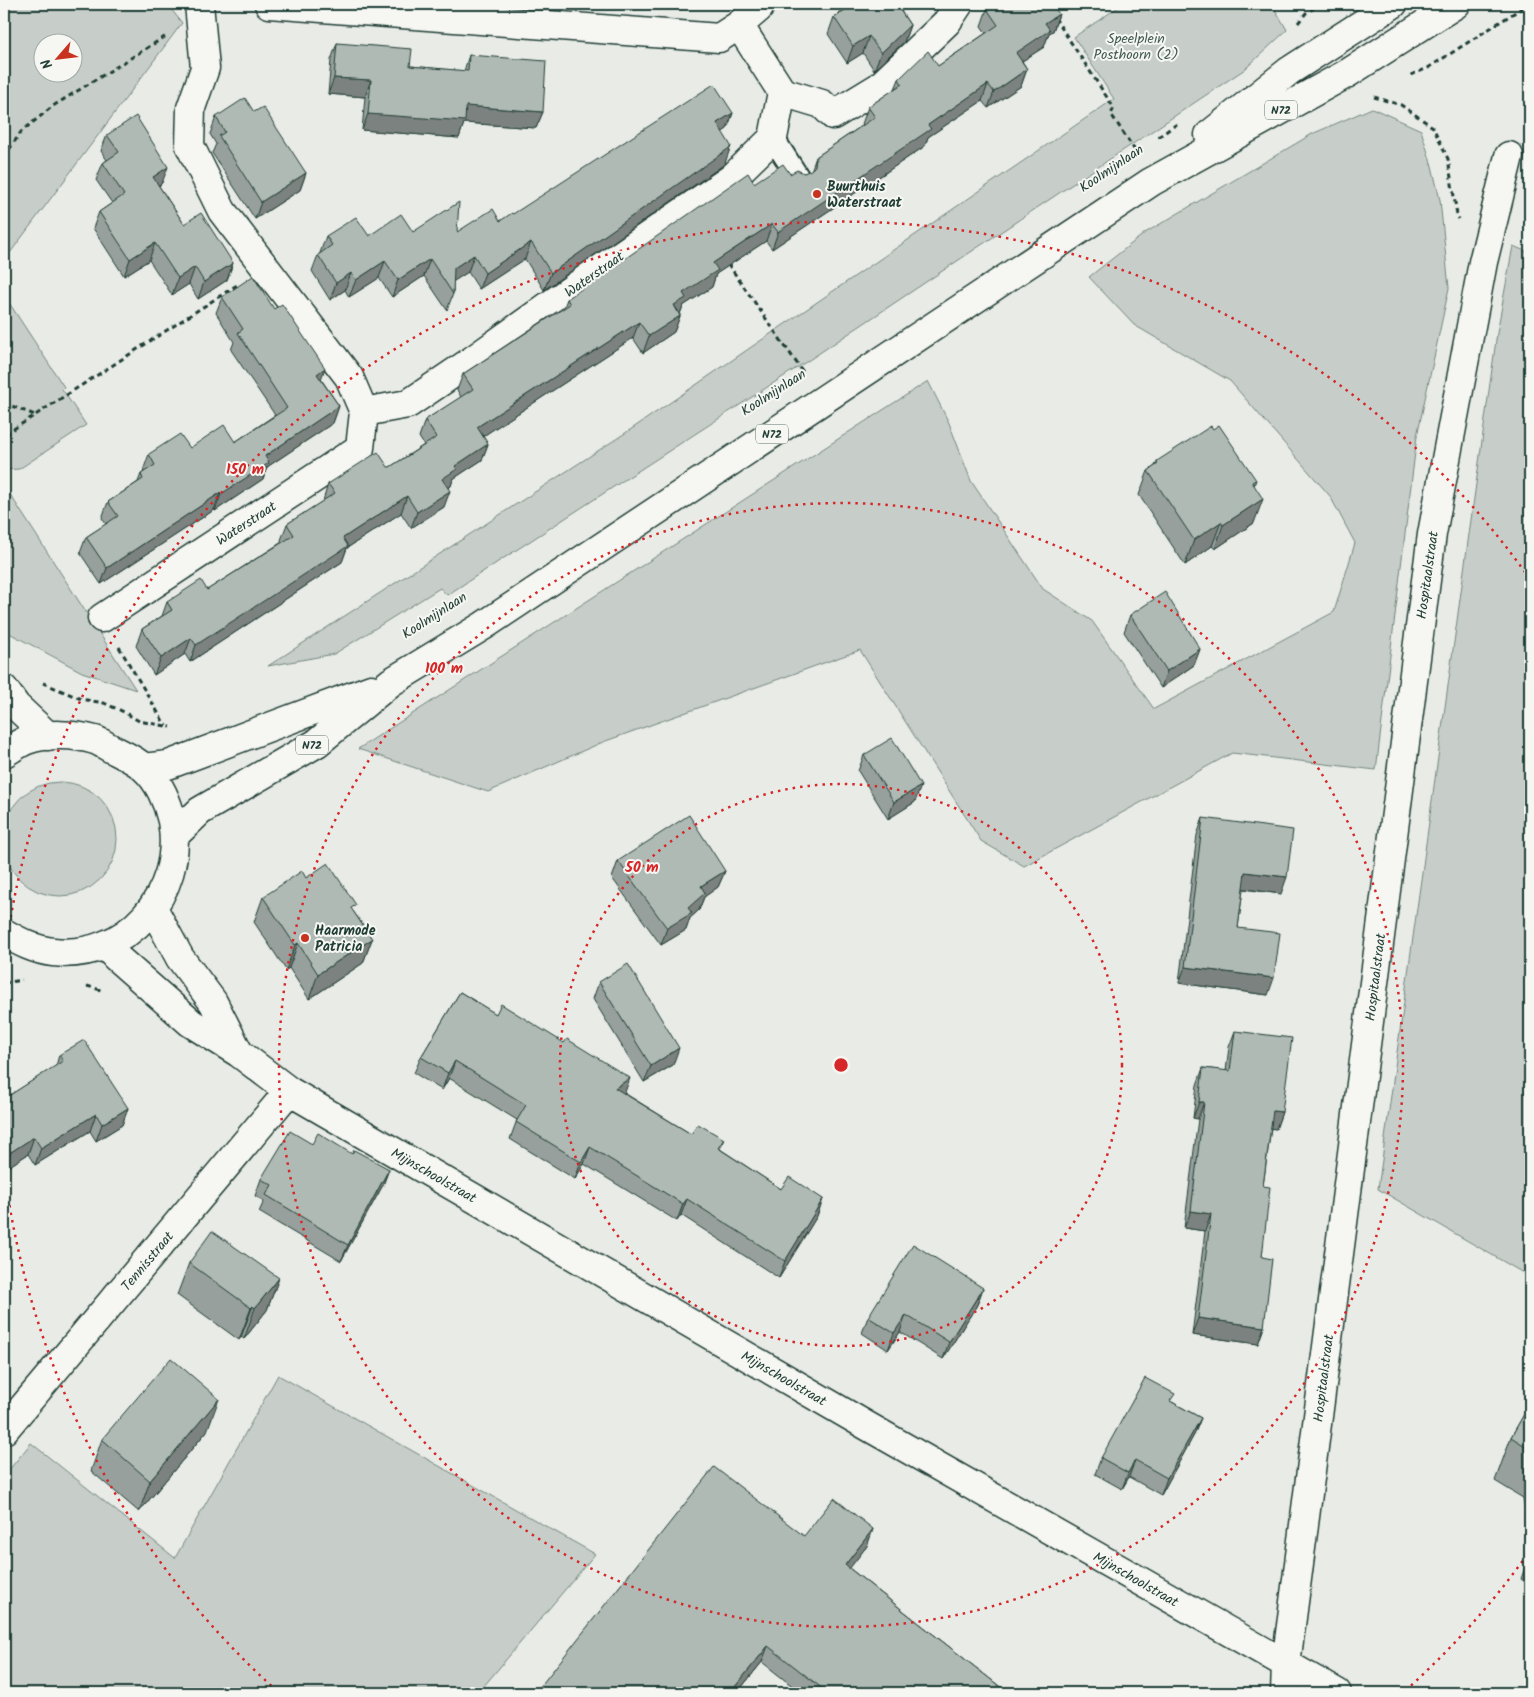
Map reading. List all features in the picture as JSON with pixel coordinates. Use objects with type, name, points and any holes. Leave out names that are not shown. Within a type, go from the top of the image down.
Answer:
[{"type":"street","points":[[269,4],[719,38],[739,25],[759,8],[760,4]]},
{"type":"street","points":[[739,25],[782,92],[822,104],[833,115],[879,87],[947,22],[959,4]]},
{"type":"street","name":"N72","points":[[1151,182],[1289,71],[1393,4]]},
{"type":"street","name":"N72","points":[[174,836],[200,811],[317,743],[391,682],[483,626],[1151,182],[1348,73],[1456,4]]},
{"type":"street","name":"Waterstraat","points":[[102,618],[360,448],[364,412],[349,377],[222,211],[190,146],[191,108],[205,68],[199,7]]},
{"type":"street","points":[[773,138],[782,92]]},
{"type":"street","name":"Waterstraat","points":[[364,412],[408,404],[732,178],[773,138]]},
{"type":"street","name":"Hospitaalstraat","points":[[1285,1693],[1286,1664],[1432,534],[1482,262],[1509,156]]},
{"type":"street","name":"N72","points":[[144,768],[177,762],[391,682]]},
{"type":"street","points":[[4,689],[16,706],[48,736]]},
{"type":"street","points":[[4,753],[27,740],[48,736],[72,736],[96,740],[144,768],[160,788],[170,812],[174,836],[173,862],[166,886],[153,908],[132,930],[105,945],[79,952],[53,952],[27,946],[4,934]]},
{"type":"street","name":"Mijnschoolstraat","points":[[153,908],[180,958],[213,1002],[238,1053]]},
{"type":"street","name":"Mijnschoolstraat","points":[[105,945],[121,962],[191,1023],[238,1053],[289,1090],[869,1427],[1337,1693]]},
{"type":"street","name":"Tennisstraat","points":[[4,1430],[289,1090]]},
{"type":"lane","points":[[773,138],[798,177]]},
{"type":"path","points":[[1294,28],[1306,13],[1320,4]]},
{"type":"path","points":[[4,157],[21,132],[53,106],[184,24],[199,7]]},
{"type":"path","name":"Koolmijnlaan","points":[[1051,12],[1114,108],[1111,114],[1136,152],[1128,157]]},
{"type":"path","points":[[1369,96],[1401,105],[1433,127],[1448,160],[1457,215],[1482,262]]},
{"type":"path","name":"Koolmijnlaan","points":[[1152,141],[1183,120]]},
{"type":"path","points":[[727,262],[803,372]]},
{"type":"path","points":[[4,444],[8,432],[265,267]]},
{"type":"path","name":"Koolmijnlaan","points":[[796,377],[811,367]]},
{"type":"path","points":[[4,403],[35,415]]},
{"type":"path","points":[[102,618],[166,726]]},
{"type":"green space","points":[[4,4],[95,4],[171,9],[182,23],[4,261]]},
{"type":"green space","name":"Speelplein Posthoorn (2)","points":[[1123,4],[1272,4],[1287,30],[1245,69],[809,360],[447,595],[440,588],[334,654],[268,666],[633,428],[1114,99],[1074,37]]},
{"type":"green space","points":[[1372,108],[1421,130],[1440,200],[1449,288],[1417,436],[1376,770],[1232,753],[1024,866],[981,841],[860,650],[603,742],[488,792],[358,749],[928,381],[949,423],[971,481],[1043,589],[1092,621],[1154,709],[1334,612],[1355,543],[1330,496],[1230,381],[1134,325],[1089,277],[1145,233],[1312,134]]},
{"type":"green space","points":[[1513,246],[1530,253],[1530,1277],[1378,1189],[1497,333]]},
{"type":"green space","points":[[4,295],[64,387],[62,389],[86,425],[19,469],[4,470]]},
{"type":"green space","points":[[4,485],[136,690],[82,672],[11,634],[4,623]]},
{"type":"green space","points":[[60,782],[82,786],[92,791],[108,807],[113,817],[117,839],[113,861],[108,871],[92,887],[82,892],[60,896],[38,892],[28,887],[12,871],[7,861],[3,839],[7,817],[12,807],[28,791],[38,786]]},
{"type":"green space","points":[[278,1375],[595,1554],[478,1693],[4,1693],[4,1476],[31,1443],[175,1558]]},
{"type":"building","points":[[847,4],[896,4],[910,25],[881,53],[869,36],[853,46],[834,17],[850,7]]},
{"type":"building","points":[[995,4],[1052,4],[1059,14],[1045,23],[1050,30],[1016,53],[1027,69],[994,92],[988,84],[928,125],[931,129],[778,232],[772,224],[713,263],[718,270],[683,293],[686,298],[674,305],[680,316],[649,336],[639,322],[477,427],[488,444],[455,466],[457,469],[442,479],[450,491],[417,512],[407,496],[343,538],[348,546],[196,645],[191,638],[161,658],[142,629],[172,610],[167,602],[201,580],[207,590],[294,535],[287,524],[335,493],[328,484],[378,452],[388,467],[390,467],[434,439],[436,437],[425,420],[473,389],[463,374],[570,304],[567,299],[748,173],[754,183],[783,164],[790,174],[797,170],[804,173],[811,170],[815,166],[816,157],[875,117],[868,107],[902,84],[899,79],[928,51],[938,66],[998,25],[987,9]]},
{"type":"building","points":[[337,43],[412,49],[410,66],[468,71],[469,55],[546,61],[543,112],[466,106],[465,121],[368,114],[371,80],[334,78]]},
{"type":"building","points":[[714,84],[733,113],[717,123],[731,146],[551,273],[531,242],[485,273],[474,255],[454,268],[453,294],[430,259],[398,280],[385,261],[356,280],[351,273],[336,283],[318,255],[332,245],[326,236],[356,217],[369,236],[401,214],[413,232],[459,202],[457,232],[493,209],[500,221]]},
{"type":"building","points":[[245,98],[254,112],[263,107],[306,173],[261,202],[219,136],[225,132],[216,117]]},
{"type":"building","points":[[136,116],[168,167],[153,177],[184,224],[201,213],[233,263],[204,282],[195,267],[178,278],[155,243],[130,259],[99,212],[124,195],[103,163],[119,152],[107,135]]},
{"type":"building","points":[[253,276],[274,309],[282,304],[325,368],[317,374],[339,406],[265,456],[269,463],[107,568],[86,537],[118,516],[108,502],[143,479],[141,474],[155,465],[149,454],[180,434],[190,448],[224,425],[235,442],[287,408],[238,333],[243,329],[222,297]]},
{"type":"building","points":[[1219,425],[1256,480],[1252,482],[1263,499],[1223,525],[1221,522],[1194,540],[1148,471],[1158,464],[1157,461],[1211,426],[1213,429]]},
{"type":"building","points":[[1165,592],[1200,649],[1167,671],[1130,615]]},
{"type":"building","points":[[892,738],[921,786],[894,802],[864,755]]},
{"type":"building","points":[[689,815],[725,871],[701,886],[705,893],[688,908],[692,913],[667,928],[618,861]]},
{"type":"building","points":[[1203,818],[1293,830],[1287,877],[1245,872],[1238,928],[1280,933],[1274,978],[1185,967]]},
{"type":"building","points":[[328,863],[356,905],[351,908],[372,939],[318,974],[298,943],[295,945],[263,897],[302,871],[306,878]]},
{"type":"building","points":[[628,964],[679,1048],[651,1066],[599,982]]},
{"type":"building","points":[[460,992],[496,1014],[501,1004],[564,1043],[567,1039],[630,1078],[615,1088],[691,1134],[698,1124],[724,1139],[718,1148],[781,1189],[789,1177],[823,1199],[785,1261],[687,1199],[683,1204],[590,1147],[581,1162],[516,1122],[526,1105],[455,1061],[448,1073],[421,1057]]},
{"type":"building","points":[[1235,1031],[1292,1038],[1282,1112],[1273,1111],[1263,1186],[1270,1187],[1262,1257],[1272,1259],[1264,1327],[1198,1318],[1211,1214],[1191,1211],[1204,1102],[1199,1102],[1203,1068],[1230,1071]]},
{"type":"building","points":[[84,1040],[128,1108],[102,1124],[96,1114],[41,1148],[34,1137],[11,1152],[4,1141],[4,1092],[7,1090],[10,1095],[63,1061],[59,1055]]},
{"type":"building","points":[[290,1131],[312,1144],[318,1133],[352,1154],[354,1150],[389,1169],[348,1245],[266,1195],[272,1185],[261,1179]]},
{"type":"building","points":[[212,1231],[279,1278],[255,1308],[253,1306],[251,1308],[189,1263]]},
{"type":"building","points":[[913,1244],[983,1288],[949,1342],[906,1315],[894,1333],[868,1317]]},
{"type":"building","points":[[171,1358],[219,1399],[150,1481],[102,1439]]},
{"type":"building","points":[[1145,1378],[1175,1394],[1170,1401],[1201,1418],[1167,1478],[1135,1460],[1128,1473],[1101,1458]]},
{"type":"building","points":[[1530,1404],[1530,1449],[1511,1437]]},
{"type":"building","points":[[714,1467],[804,1536],[834,1498],[873,1529],[845,1565],[1008,1693],[828,1693],[768,1646],[730,1693],[535,1693]]},
{"type":"place","name":"Buurthuis Waterstraat","points":[[817,194]]},
{"type":"place","name":"Haarmode Patricia","points":[[305,938]]}]
